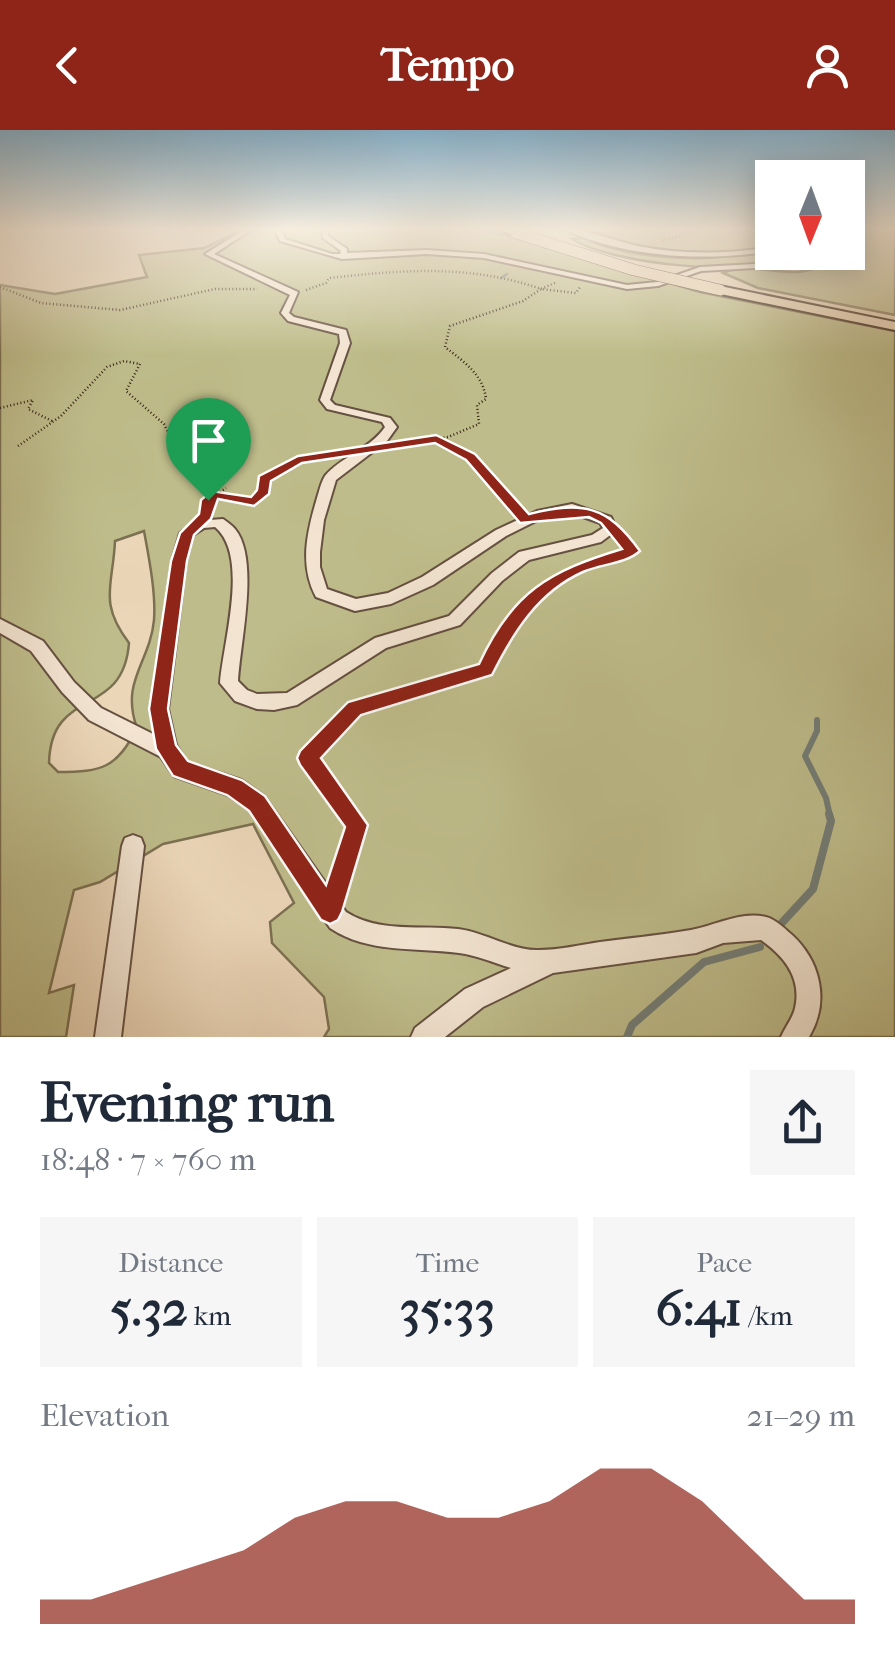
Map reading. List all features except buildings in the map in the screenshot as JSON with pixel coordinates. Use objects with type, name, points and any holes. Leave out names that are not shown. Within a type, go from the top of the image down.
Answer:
[{"type":"highway","points":[[636,270],[895,323]]},
{"type":"street","points":[[244,270],[295,294],[287,316],[337,328],[346,336],[325,396],[326,404],[390,424],[389,432],[335,472],[326,488],[312,574],[321,593],[331,600],[372,603],[412,590],[510,524],[526,519],[586,512],[602,517],[610,526],[609,532],[596,539],[524,556],[496,577],[454,621],[381,642],[291,700],[276,704],[244,698],[229,683],[240,575],[233,535],[218,522],[194,527],[188,533],[179,561],[159,709],[169,751],[181,769],[234,787],[257,803],[330,912],[353,930],[388,937],[462,941],[516,960],[553,962],[696,941],[723,930],[764,928],[786,945],[812,990],[812,1006],[794,1037]]},
{"type":"street","points":[[549,270],[620,286],[648,286],[696,270]]},
{"type":"street","points":[[0,624],[37,646],[68,687],[95,714],[169,751]]},
{"type":"street","points":[[108,1037],[133,846]]},
{"type":"street","points":[[424,1037],[474,998],[553,962]]},
{"type":"path","points":[[295,294],[326,283],[329,278],[403,270]]},
{"type":"path","points":[[434,270],[505,276],[541,289],[576,293],[583,285]]},
{"type":"path","points":[[368,449],[436,439],[479,424],[477,405],[486,398],[486,389],[476,372],[445,347],[450,326],[474,312],[494,312],[572,276]]},
{"type":"path","points":[[0,287],[41,303],[107,309],[170,301],[215,289],[280,288]]},
{"type":"path","points":[[506,300],[513,301]]},
{"type":"path","points":[[18,446],[54,422],[107,367],[124,361],[140,364],[126,391],[154,412],[168,430],[185,474],[207,490],[206,516],[194,527]]},
{"type":"path","points":[[0,408],[33,400],[28,410],[54,422]]},
{"type":"path","points":[[436,439],[471,457],[526,519]]},
{"type":"path","points":[[216,494],[254,502],[264,491],[264,479],[281,468],[298,460],[336,456]]},
{"type":"path","points":[[208,500],[226,488]]},
{"type":"path","points":[[330,912],[357,825],[308,758],[354,708],[486,670],[499,640],[528,601],[575,569],[633,551],[610,526]]},
{"type":"shaded area","points":[[145,270],[626,270],[700,292],[895,331],[895,1037],[324,1037],[329,1029],[324,997],[272,943],[270,922],[294,903],[253,824],[163,844],[100,882],[74,890],[49,993],[74,985],[66,1037],[0,1037],[0,285],[55,294],[147,277]],"holes":[[[144,531],[154,620],[132,697],[137,728],[115,760],[97,769],[58,772],[49,763],[61,722],[102,694],[124,667],[129,643],[110,605],[115,541]]]},
{"type":"shaded area","points":[[895,270],[895,315],[758,288],[723,273]]},
{"type":"waterway","points":[[501,278],[507,274]]},
{"type":"waterway","points":[[817,720],[817,731],[805,756],[826,798],[830,816]]},
{"type":"waterway","points":[[779,926],[813,889],[831,821],[829,814]]},
{"type":"waterway","points":[[627,1037],[632,1025],[704,962],[760,947]]},
{"type":"route","points":[[436,439],[471,457],[526,519],[552,513],[592,512],[606,520],[633,551],[575,569],[528,601],[499,640],[486,670],[354,708],[308,758],[357,825],[330,912],[257,803],[234,787],[192,776],[181,769],[167,749],[159,709],[179,561],[188,533],[206,516],[208,500],[216,494],[254,502],[264,491],[264,479],[298,460],[436,439]]}]
